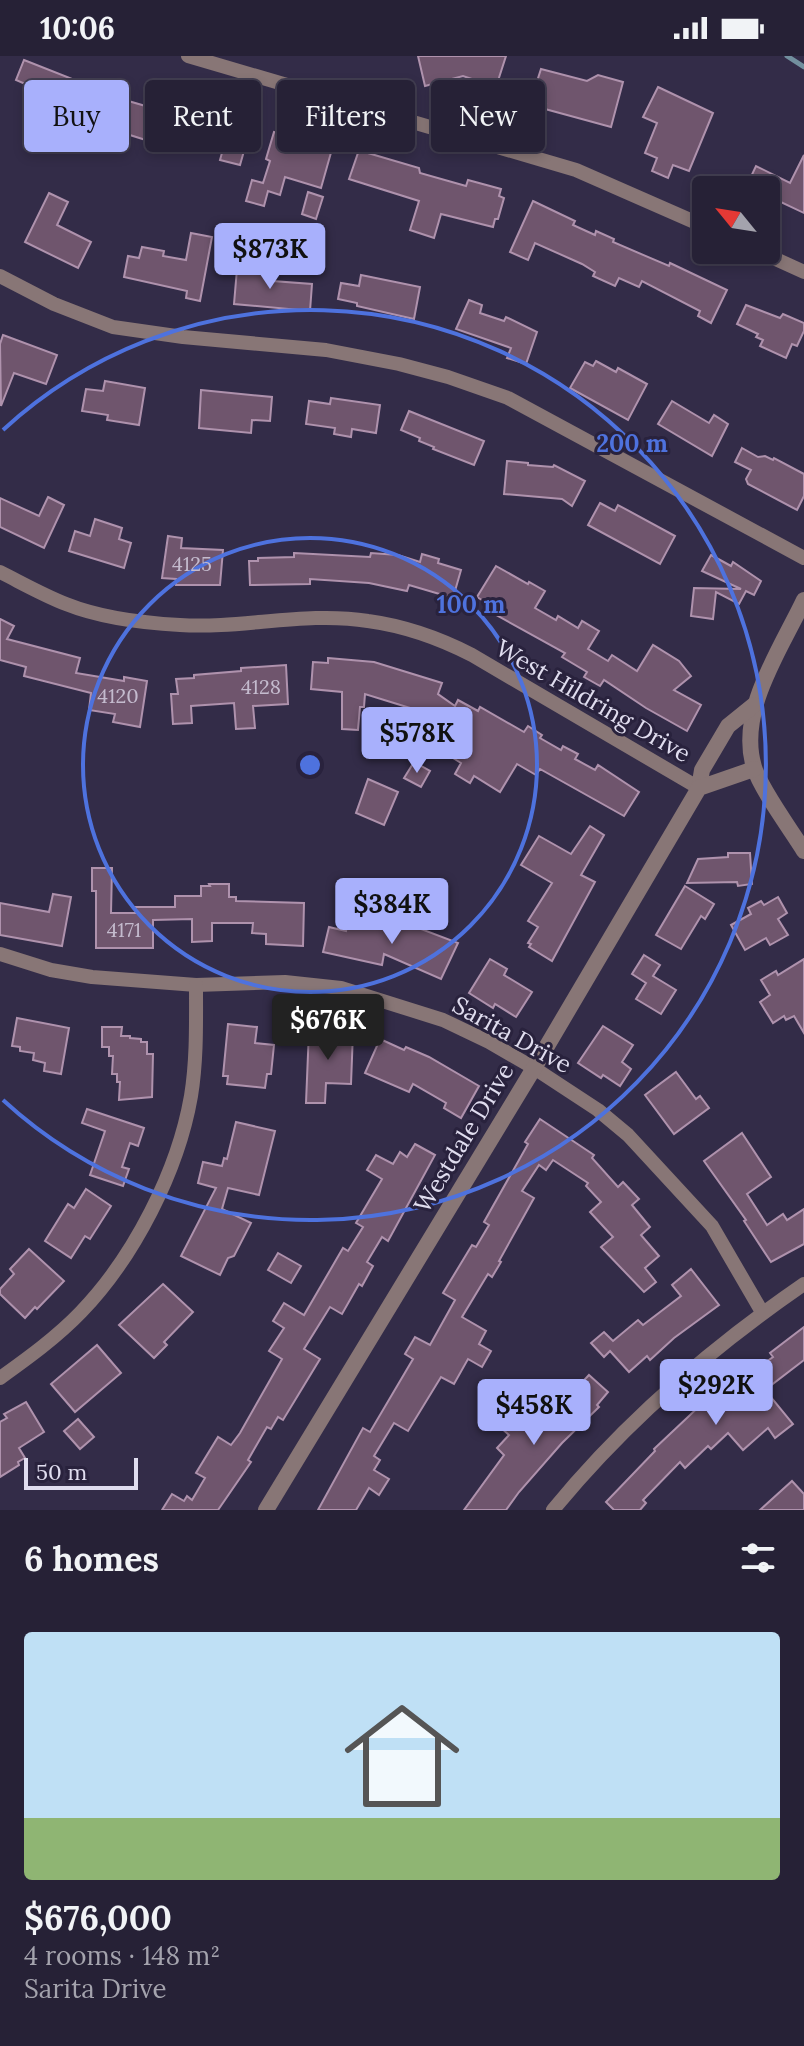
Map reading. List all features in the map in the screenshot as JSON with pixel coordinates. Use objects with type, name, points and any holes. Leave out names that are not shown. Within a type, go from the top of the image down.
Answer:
[{"type":"street","points":[[188,56],[576,170],[692,221]]},
{"type":"street","points":[[780,261],[804,272]]},
{"type":"street","points":[[0,276],[54,304],[113,327],[183,337],[326,350],[399,364],[508,398],[804,558]]},
{"type":"street","name":"West Hildring Drive","points":[[0,572],[67,605],[145,622],[222,625],[367,620],[412,630],[472,655],[699,788]]},
{"type":"street","points":[[804,600],[754,705],[748,738],[754,769],[804,851]]},
{"type":"street","name":"Westdale Drive","points":[[266,1510],[534,1068],[699,788],[702,770],[728,726],[754,705]]},
{"type":"street","points":[[699,788],[754,769]]},
{"type":"street","name":"Sarita Drive","points":[[0,954],[51,970],[92,977],[196,985],[285,982],[341,988],[443,1020],[534,1068],[598,1110],[628,1135],[712,1226],[762,1312]]},
{"type":"street","points":[[0,1378],[81,1313],[109,1280],[160,1196],[190,1099],[196,1051],[196,985]]},
{"type":"street","points":[[553,1510],[596,1460],[652,1404],[762,1312],[804,1284]]},
{"type":"building","points":[[418,56],[506,56],[498,80],[475,80],[463,76],[431,80],[431,84],[425,86]]},
{"type":"building","points":[[24,60],[75,80],[24,80],[24,83],[16,80]]},
{"type":"building","points":[[541,69],[587,81],[598,75],[623,82],[611,127],[545,109],[545,80],[537,80]]},
{"type":"building","points":[[658,87],[713,113],[689,171],[673,165],[668,178],[652,171],[657,158],[645,153],[657,123],[643,117]]},
{"type":"building","points":[[129,101],[145,106],[145,140],[129,135]]},
{"type":"building","points":[[274,132],[277,133],[277,152],[331,152],[321,188],[285,177],[280,195],[268,191],[264,206],[246,201],[252,180],[263,183],[270,161],[266,159]]},
{"type":"building","points":[[222,152],[244,152],[240,165],[220,160]]},
{"type":"building","points":[[364,152],[419,168],[420,173],[466,186],[468,180],[501,189],[499,196],[504,198],[498,219],[495,219],[493,227],[441,214],[434,238],[410,230],[419,201],[349,179],[358,153]]},
{"type":"building","points":[[804,155],[804,213],[780,202],[780,178],[790,183]]},
{"type":"building","points":[[756,166],[776,176],[751,176]]},
{"type":"building","points":[[308,192],[323,197],[316,219],[302,214]]},
{"type":"building","points":[[49,193],[68,202],[57,225],[91,242],[78,268],[25,242]]},
{"type":"building","points":[[533,201],[575,221],[573,225],[595,235],[596,231],[614,239],[613,242],[669,266],[670,263],[727,290],[711,323],[698,316],[700,311],[642,281],[639,287],[619,278],[615,286],[593,276],[595,272],[582,264],[535,243],[528,260],[510,252]]},
{"type":"building","points":[[191,233],[212,237],[200,301],[186,298],[187,291],[124,277],[128,256],[139,258],[142,247],[164,251],[163,256],[186,260]]},
{"type":"building","points":[[237,269],[274,269],[273,281],[312,284],[310,311],[234,304]]},
{"type":"building","points":[[361,275],[420,287],[414,319],[338,299],[341,283],[359,286]]},
{"type":"building","points":[[469,300],[482,305],[480,313],[504,321],[506,317],[537,332],[526,364],[507,358],[511,348],[456,329]]},
{"type":"building","points":[[746,305],[804,323],[797,346],[792,344],[786,358],[760,346],[763,340],[756,337],[758,334],[737,324]]},
{"type":"building","points":[[3,335],[57,355],[46,384],[14,373],[1,406],[0,344]]},
{"type":"building","points":[[596,361],[616,372],[618,368],[647,384],[628,420],[570,388],[585,362],[593,366]]},
{"type":"building","points":[[105,381],[145,388],[139,425],[107,420],[108,415],[82,411],[86,389],[103,391]]},
{"type":"building","points":[[201,390],[272,397],[270,421],[252,420],[251,433],[199,428]]},
{"type":"building","points":[[331,398],[380,405],[376,433],[352,429],[351,437],[334,434],[335,428],[306,424],[309,401],[330,404]]},
{"type":"building","points":[[672,401],[709,423],[714,415],[728,424],[712,456],[658,424]]},
{"type":"building","points":[[409,411],[484,441],[474,465],[433,449],[419,441],[420,438],[401,430]]},
{"type":"building","points":[[742,448],[758,457],[774,458],[804,474],[804,496],[797,510],[748,484],[746,479],[751,470],[735,462]]},
{"type":"building","points":[[507,461],[554,465],[585,481],[572,506],[562,499],[504,494]]},
{"type":"building","points":[[48,497],[64,505],[44,548],[0,527],[0,498],[39,516]]},
{"type":"building","points":[[600,503],[615,511],[618,505],[675,536],[660,564],[588,525]]},
{"type":"building","points":[[95,519],[122,528],[119,539],[131,543],[124,568],[69,551],[75,531],[90,536]]},
{"type":"building","points":[[168,536],[182,538],[181,548],[223,550],[220,585],[176,585],[176,579],[162,578]]},
{"type":"building","points":[[294,553],[370,557],[371,553],[398,555],[420,562],[422,554],[461,570],[453,598],[409,585],[407,591],[369,583],[310,579],[310,584],[250,585],[249,561],[294,557]]},
{"type":"building","points":[[711,555],[731,566],[733,562],[761,581],[754,595],[746,591],[739,604],[716,592],[713,619],[691,616],[694,588],[741,589],[702,571]]},
{"type":"building","points":[[496,566],[545,591],[535,608],[556,620],[558,616],[578,628],[582,621],[599,631],[588,649],[608,661],[612,655],[637,671],[653,645],[679,661],[691,676],[674,690],[701,705],[687,731],[604,680],[600,686],[584,677],[587,672],[562,657],[565,653],[487,610],[490,605],[477,597]]},
{"type":"building","points":[[0,619],[14,626],[7,639],[80,658],[76,673],[124,681],[124,677],[147,681],[140,727],[113,722],[115,714],[89,710],[91,693],[24,676],[26,667],[0,660]]},
{"type":"building","points":[[328,658],[374,662],[442,683],[438,694],[455,706],[458,700],[478,711],[480,707],[524,732],[528,726],[542,735],[540,738],[561,750],[563,746],[578,754],[575,759],[595,770],[598,765],[639,792],[624,816],[540,769],[536,775],[517,764],[500,792],[474,776],[470,783],[455,774],[461,763],[432,745],[441,730],[407,719],[410,708],[365,694],[364,707],[360,707],[358,730],[342,729],[342,692],[311,689],[313,662],[328,663]]},
{"type":"building","points":[[286,665],[288,704],[253,706],[255,728],[236,729],[234,703],[191,706],[192,723],[173,724],[171,694],[178,694],[176,679],[241,671],[241,668]]},
{"type":"building","points":[[414,762],[430,771],[421,787],[404,778]]},
{"type":"building","points":[[368,779],[398,792],[384,825],[356,813]]},
{"type":"building","points":[[590,826],[604,835],[581,875],[595,882],[552,961],[529,947],[531,944],[528,943],[538,927],[528,921],[552,883],[521,865],[539,836],[571,854]]},
{"type":"building","points":[[728,853],[750,853],[752,884],[687,883],[698,859],[728,857]]},
{"type":"building","points":[[92,868],[112,868],[111,913],[136,913],[135,907],[175,907],[175,896],[201,896],[201,886],[209,884],[229,884],[229,897],[236,897],[236,901],[304,903],[303,946],[266,944],[266,934],[252,933],[253,923],[212,923],[212,941],[192,942],[192,919],[153,920],[153,948],[96,948],[96,891],[92,891]]},
{"type":"building","points":[[685,886],[714,904],[705,919],[701,916],[681,949],[656,935]]},
{"type":"building","points":[[53,894],[71,897],[62,946],[0,935],[0,903],[49,912]]},
{"type":"building","points":[[778,897],[787,913],[778,919],[788,935],[770,945],[766,938],[745,950],[731,925],[751,914],[748,908],[761,901],[764,905]]},
{"type":"building","points":[[348,921],[370,926],[372,921],[406,928],[408,924],[458,943],[441,979],[384,954],[382,965],[323,952],[329,927],[346,931]]},
{"type":"building","points":[[644,955],[660,965],[653,976],[676,990],[661,1014],[636,999],[646,983],[632,974]]},
{"type":"building","points":[[490,959],[507,969],[504,975],[532,992],[516,1017],[495,1004],[493,1008],[469,993]]},
{"type":"building","points":[[804,959],[804,1033],[794,1016],[786,1020],[784,1016],[773,1023],[760,1002],[770,995],[761,980],[776,971],[778,975]]},
{"type":"building","points":[[17,1018],[69,1028],[61,1074],[44,1071],[45,1063],[33,1060],[34,1053],[12,1046]]},
{"type":"building","points":[[228,1024],[257,1027],[255,1043],[274,1045],[271,1074],[267,1074],[265,1088],[227,1084],[228,1076],[223,1076]]},
{"type":"building","points":[[603,1026],[633,1045],[622,1062],[631,1069],[620,1086],[578,1063]]},
{"type":"building","points":[[102,1027],[122,1027],[121,1036],[147,1042],[147,1054],[153,1054],[152,1097],[119,1100],[120,1082],[117,1082],[117,1074],[112,1074],[113,1056],[109,1056],[109,1047],[102,1047]]},
{"type":"building","points":[[309,1030],[353,1032],[351,1084],[326,1083],[325,1103],[306,1103]]},
{"type":"building","points":[[380,1039],[429,1057],[479,1086],[461,1118],[444,1108],[446,1103],[413,1084],[409,1092],[365,1073]]},
{"type":"building","points":[[676,1072],[696,1099],[700,1096],[709,1108],[674,1134],[645,1095]]},
{"type":"building","points":[[87,1109],[144,1128],[138,1146],[130,1143],[122,1167],[129,1169],[123,1186],[90,1175],[105,1131],[82,1123]]},
{"type":"building","points":[[540,1119],[594,1155],[592,1158],[618,1187],[623,1182],[639,1199],[632,1205],[650,1227],[641,1235],[659,1256],[645,1268],[656,1282],[644,1292],[601,1247],[613,1237],[590,1212],[601,1202],[586,1186],[588,1183],[553,1160],[546,1170],[539,1165],[522,1191],[534,1198],[492,1277],[488,1274],[462,1317],[486,1331],[479,1344],[491,1351],[482,1367],[468,1359],[454,1384],[441,1377],[408,1431],[394,1423],[374,1456],[380,1460],[374,1470],[389,1479],[379,1495],[369,1488],[356,1510],[318,1510],[363,1428],[370,1432],[413,1359],[405,1354],[415,1337],[430,1345],[455,1300],[443,1293],[472,1245],[476,1247],[489,1225],[484,1222]]},
{"type":"building","points":[[236,1122],[275,1131],[259,1195],[228,1188],[222,1209],[251,1223],[220,1275],[181,1256],[216,1188],[198,1183],[203,1162],[222,1166],[224,1158],[227,1159]]},
{"type":"building","points":[[742,1133],[771,1177],[747,1194],[767,1225],[783,1214],[787,1220],[804,1209],[804,1244],[771,1262],[704,1161]]},
{"type":"building","points":[[415,1144],[435,1155],[388,1241],[382,1237],[367,1262],[373,1266],[362,1286],[359,1284],[342,1314],[330,1307],[304,1349],[320,1359],[283,1420],[278,1417],[271,1429],[267,1427],[248,1460],[251,1462],[218,1510],[162,1510],[172,1494],[184,1501],[187,1496],[192,1500],[205,1478],[196,1473],[218,1437],[231,1445],[240,1433],[282,1359],[269,1351],[284,1328],[273,1321],[284,1303],[304,1315],[343,1248],[348,1251],[363,1227],[356,1223],[382,1179],[367,1170],[376,1155],[393,1164],[400,1152],[407,1157]]},
{"type":"building","points":[[86,1189],[111,1206],[90,1239],[85,1236],[71,1258],[45,1241],[68,1204],[74,1208]]},
{"type":"building","points":[[29,1249],[64,1281],[25,1318],[0,1294],[0,1289],[14,1274],[10,1269]]},
{"type":"building","points":[[278,1253],[301,1266],[291,1283],[268,1270]]},
{"type":"building","points":[[691,1269],[719,1305],[650,1360],[647,1356],[629,1372],[610,1351],[604,1357],[591,1343],[604,1332],[613,1341],[638,1320],[643,1325],[681,1296],[672,1285]]},
{"type":"building","points":[[163,1284],[193,1312],[164,1342],[167,1345],[154,1358],[119,1325]]},
{"type":"building","points":[[804,1327],[804,1360],[765,1390],[793,1424],[775,1438],[768,1428],[743,1450],[728,1433],[711,1449],[708,1446],[685,1468],[680,1462],[643,1500],[646,1503],[640,1510],[614,1510],[606,1502],[654,1449],[706,1400],[718,1390],[729,1403],[767,1371],[762,1365],[773,1357],[770,1353]]},
{"type":"building","points":[[97,1345],[121,1373],[75,1412],[51,1384]]},
{"type":"building","points":[[589,1375],[608,1392],[597,1405],[599,1407],[562,1443],[506,1510],[464,1510],[504,1455],[497,1448],[509,1435],[500,1427],[508,1417],[512,1420],[519,1412],[538,1429]]},
{"type":"building","points":[[26,1402],[44,1432],[19,1448],[25,1458],[0,1477],[0,1422],[7,1418],[4,1414]]},
{"type":"building","points":[[78,1419],[94,1437],[80,1449],[64,1431]]},
{"type":"building","points":[[792,1481],[804,1494],[804,1510],[760,1510]]},
{"type":"waterway","points":[[787,56],[804,67]]}]
